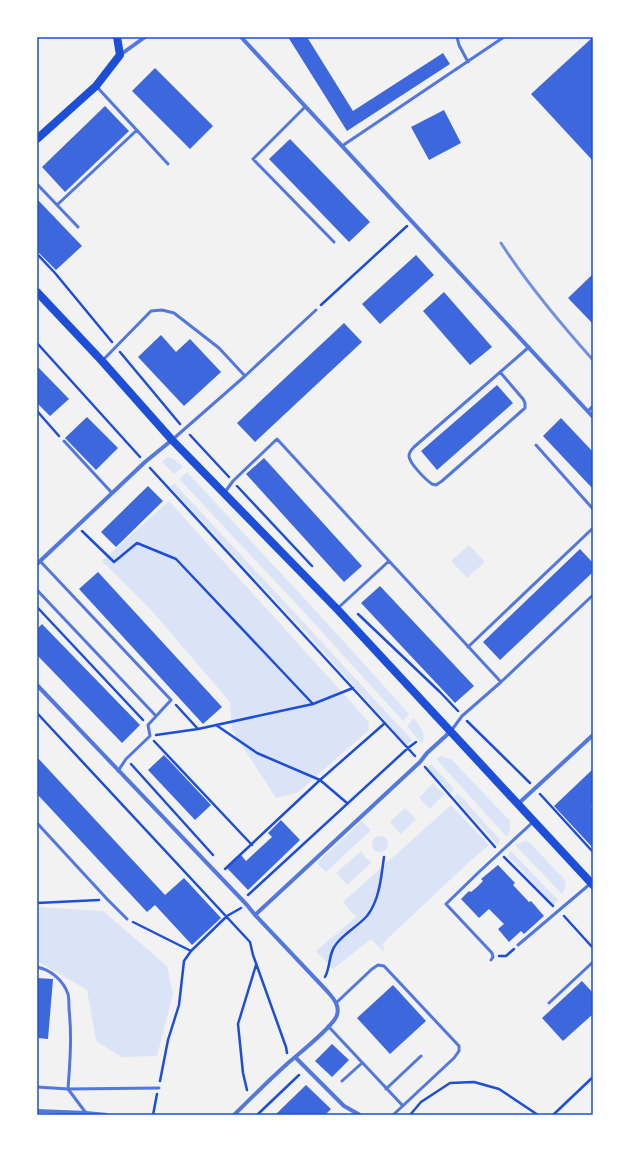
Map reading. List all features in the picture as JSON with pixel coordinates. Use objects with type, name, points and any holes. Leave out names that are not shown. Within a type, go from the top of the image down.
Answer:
[{"type":"main road","points":[[37,139],[96,86],[120,55],[117,37]]},
{"type":"main road","points":[[37,292],[102,361],[172,440],[337,610],[592,884]]},
{"type":"street","points":[[120,55],[145,37]]},
{"type":"street","points":[[241,37],[593,417]]},
{"type":"street","points":[[39,563],[145,462],[172,440]]},
{"type":"street","points":[[37,686],[247,905],[336,1003],[338,1008],[337,1016],[328,1026],[234,1115]]},
{"type":"street","points":[[255,915],[420,762],[427,753],[450,732]]},
{"type":"street","points":[[518,804],[593,735]]},
{"type":"street","points":[[295,1057],[344,1106],[356,1114]]},
{"type":"street","points":[[37,1111],[107,1115]]},
{"type":"lane","points":[[457,37],[459,45],[468,62]]},
{"type":"lane","points":[[342,146],[504,37]]},
{"type":"lane","points":[[96,86],[168,164]]},
{"type":"lane","points":[[305,107],[253,159],[334,242]]},
{"type":"lane","points":[[57,205],[137,130]]},
{"type":"lane","points":[[37,184],[78,227]]},
{"type":"lane","points":[[102,361],[151,311],[162,310],[174,313],[219,348],[245,376]]},
{"type":"lane","points":[[172,440],[245,376],[316,310]]},
{"type":"lane","points":[[500,372],[523,399],[525,408],[442,481],[436,485],[432,484],[411,463],[409,453],[414,447],[500,372],[529,347]]},
{"type":"lane","points":[[588,411],[593,406]]},
{"type":"lane","points":[[224,493],[233,481],[277,439],[501,682]]},
{"type":"lane","points":[[64,442],[112,493]]},
{"type":"lane","points":[[536,445],[593,509]]},
{"type":"lane","points":[[468,647],[593,528]]},
{"type":"lane","points":[[337,610],[344,601],[389,561]]},
{"type":"lane","points":[[39,563],[172,700],[148,725],[150,736],[126,758],[118,771]]},
{"type":"lane","points":[[37,590],[156,716]]},
{"type":"lane","points":[[450,732],[462,716],[501,682],[593,595]]},
{"type":"lane","points":[[492,958],[492,954],[446,904],[533,821]]},
{"type":"lane","points":[[37,823],[127,919]]},
{"type":"lane","points":[[518,946],[592,884]]},
{"type":"lane","points":[[549,1003],[593,962]]},
{"type":"lane","points":[[336,1003],[372,969],[378,965],[384,966],[459,1046],[459,1051],[454,1058],[393,1115]]},
{"type":"lane","points":[[37,967],[46,969],[59,979],[68,994],[71,1024],[68,1089],[86,1113]]},
{"type":"lane","points":[[328,1026],[403,1106]]},
{"type":"lane","points":[[386,1089],[421,1056]]},
{"type":"lane","points":[[342,1081],[362,1062]]},
{"type":"lane","points":[[37,1087],[68,1089],[158,1088]]},
{"type":"path","points":[[316,310],[412,222]]},
{"type":"path","points":[[37,254],[55,273],[184,429],[312,567]]},
{"type":"path","points":[[37,343],[140,458]]},
{"type":"path","points":[[37,411],[64,442]]},
{"type":"path","points":[[152,470],[413,754]]},
{"type":"path","points":[[77,526],[114,562],[137,543],[176,559],[313,704]]},
{"type":"path","points":[[344,601],[440,692],[534,788],[593,852]]},
{"type":"path","points":[[37,607],[148,725]]},
{"type":"path","points":[[150,736],[198,729],[313,704],[353,688]]},
{"type":"path","points":[[172,700],[198,729]]},
{"type":"path","points":[[37,713],[250,942],[256,964],[286,1047],[288,1063],[304,1080]]},
{"type":"path","points":[[220,863],[226,870],[320,780],[385,723]]},
{"type":"path","points":[[216,725],[257,753],[320,780],[347,803]]},
{"type":"path","points":[[150,736],[252,845]]},
{"type":"path","points":[[153,1115],[168,1040],[179,1005],[184,961],[191,951],[227,916],[247,905],[248,894],[416,742]]},
{"type":"path","points":[[126,758],[215,857]]},
{"type":"path","points":[[431,774],[500,853],[559,911],[593,948]]},
{"type":"path","points":[[321,985],[329,970],[329,957],[336,943],[367,915],[379,892],[384,857]]},
{"type":"path","points":[[244,889],[248,894]]},
{"type":"path","points":[[37,903],[107,899]]},
{"type":"path","points":[[127,919],[191,951]]},
{"type":"path","points":[[492,958],[506,956],[518,946]]},
{"type":"path","points":[[250,1099],[243,1073],[238,1024],[256,964]]},
{"type":"path","points":[[257,1115],[299,1075]]},
{"type":"path","points":[[553,1115],[593,1077]]},
{"type":"path","points":[[410,1115],[421,1102],[450,1083],[474,1082],[499,1089],[538,1115]]},
{"type":"shaded area","points":[[167,457],[176,460],[183,467],[174,474],[162,462]]},
{"type":"shaded area","points":[[187,472],[409,714],[403,721],[303,611],[179,479]]},
{"type":"shaded area","points":[[174,483],[412,740],[407,745],[307,634],[170,487]]},
{"type":"shaded area","points":[[169,501],[369,722],[368,731],[297,793],[276,798],[232,730],[230,702],[152,611],[102,561]]},
{"type":"shaded area","points":[[469,545],[485,562],[467,578],[451,561]]},
{"type":"shaded area","points":[[414,718],[423,733],[424,737],[422,744],[407,726]]},
{"type":"shaded area","points":[[441,756],[451,759],[510,821],[510,829],[507,837],[436,759]]},
{"type":"shaded area","points":[[431,764],[454,789],[451,793],[427,768]]},
{"type":"shaded area","points":[[433,783],[444,794],[430,809],[419,798]]},
{"type":"shaded area","points":[[458,793],[500,840],[498,845],[454,797]]},
{"type":"shaded area","points":[[451,805],[489,845],[383,943],[384,952],[371,939],[333,969],[316,951],[356,917],[343,902]]},
{"type":"shaded area","points":[[405,808],[416,819],[401,834],[390,822]]},
{"type":"shaded area","points":[[362,821],[371,830],[326,872],[317,863]]},
{"type":"shaded area","points":[[377,836],[383,836],[388,841],[386,850],[383,852],[377,852],[372,847],[372,841]]},
{"type":"shaded area","points":[[525,841],[530,843],[563,878],[566,886],[562,894],[515,845]]},
{"type":"shaded area","points":[[361,851],[368,860],[372,862],[347,885],[336,873]]},
{"type":"shaded area","points":[[511,851],[558,900],[554,905],[507,855]]},
{"type":"shaded area","points":[[37,907],[103,911],[167,966],[173,994],[157,1056],[122,1057],[96,1041],[87,990],[37,961]]},
{"type":"building","points":[[288,37],[307,37],[353,111],[443,53],[450,64],[347,131]]},
{"type":"building","points":[[593,37],[593,161],[531,94]]},
{"type":"building","points":[[155,68],[213,126],[190,149],[132,91]]},
{"type":"building","points":[[105,106],[129,131],[65,192],[42,167]]},
{"type":"building","points":[[444,110],[461,143],[429,160],[411,127]]},
{"type":"building","points":[[290,139],[370,222],[349,242],[269,159]]},
{"type":"building","points":[[37,199],[82,246],[56,270],[37,251]]},
{"type":"building","points":[[416,255],[434,275],[380,324],[362,304]]},
{"type":"building","points":[[593,274],[593,324],[568,298]]},
{"type":"building","points":[[444,292],[492,347],[470,365],[423,311]]},
{"type":"building","points":[[344,323],[362,342],[255,442],[237,423]]},
{"type":"building","points":[[161,335],[176,352],[190,339],[221,372],[184,406],[138,357]]},
{"type":"building","points":[[37,366],[69,399],[50,416],[37,403]]},
{"type":"building","points":[[497,385],[513,403],[437,470],[421,451]]},
{"type":"building","points":[[87,417],[118,448],[96,470],[65,438]]},
{"type":"building","points":[[561,418],[593,452],[593,489],[543,436]]},
{"type":"building","points":[[264,458],[362,566],[344,582],[246,474]]},
{"type":"building","points":[[148,486],[163,501],[116,547],[101,532]]},
{"type":"building","points":[[580,549],[593,563],[593,572],[500,660],[483,642]]},
{"type":"building","points":[[98,572],[222,707],[203,724],[79,589]]},
{"type":"building","points":[[380,586],[474,686],[455,703],[361,603]]},
{"type":"building","points":[[42,624],[140,725],[122,743],[37,655],[37,629]]},
{"type":"building","points":[[164,755],[211,805],[195,820],[148,770]]},
{"type":"building","points":[[37,757],[165,895],[184,878],[221,918],[192,945],[155,905],[147,912],[37,794]]},
{"type":"building","points":[[593,769],[593,804],[591,806],[593,809],[593,848],[554,806]]},
{"type":"building","points":[[281,820],[300,840],[248,890],[227,868],[241,855],[246,861],[272,837],[268,833]]},
{"type":"building","points":[[498,865],[515,883],[513,885],[529,902],[531,901],[544,916],[524,934],[521,931],[509,942],[498,929],[504,924],[489,909],[479,918],[461,899],[469,891],[471,892],[477,887],[483,881],[481,879]]},
{"type":"building","points":[[37,978],[53,979],[48,1039],[37,1038]]},
{"type":"building","points":[[582,981],[593,993],[593,1014],[563,1041],[542,1018]]},
{"type":"building","points":[[393,985],[426,1021],[390,1054],[357,1018]]},
{"type":"building","points":[[332,1044],[349,1060],[332,1077],[315,1061]]},
{"type":"building","points":[[306,1085],[331,1109],[325,1115],[275,1115]]},
{"type":"railway","points":[[501,243],[522,274],[568,332],[593,360]]}]
